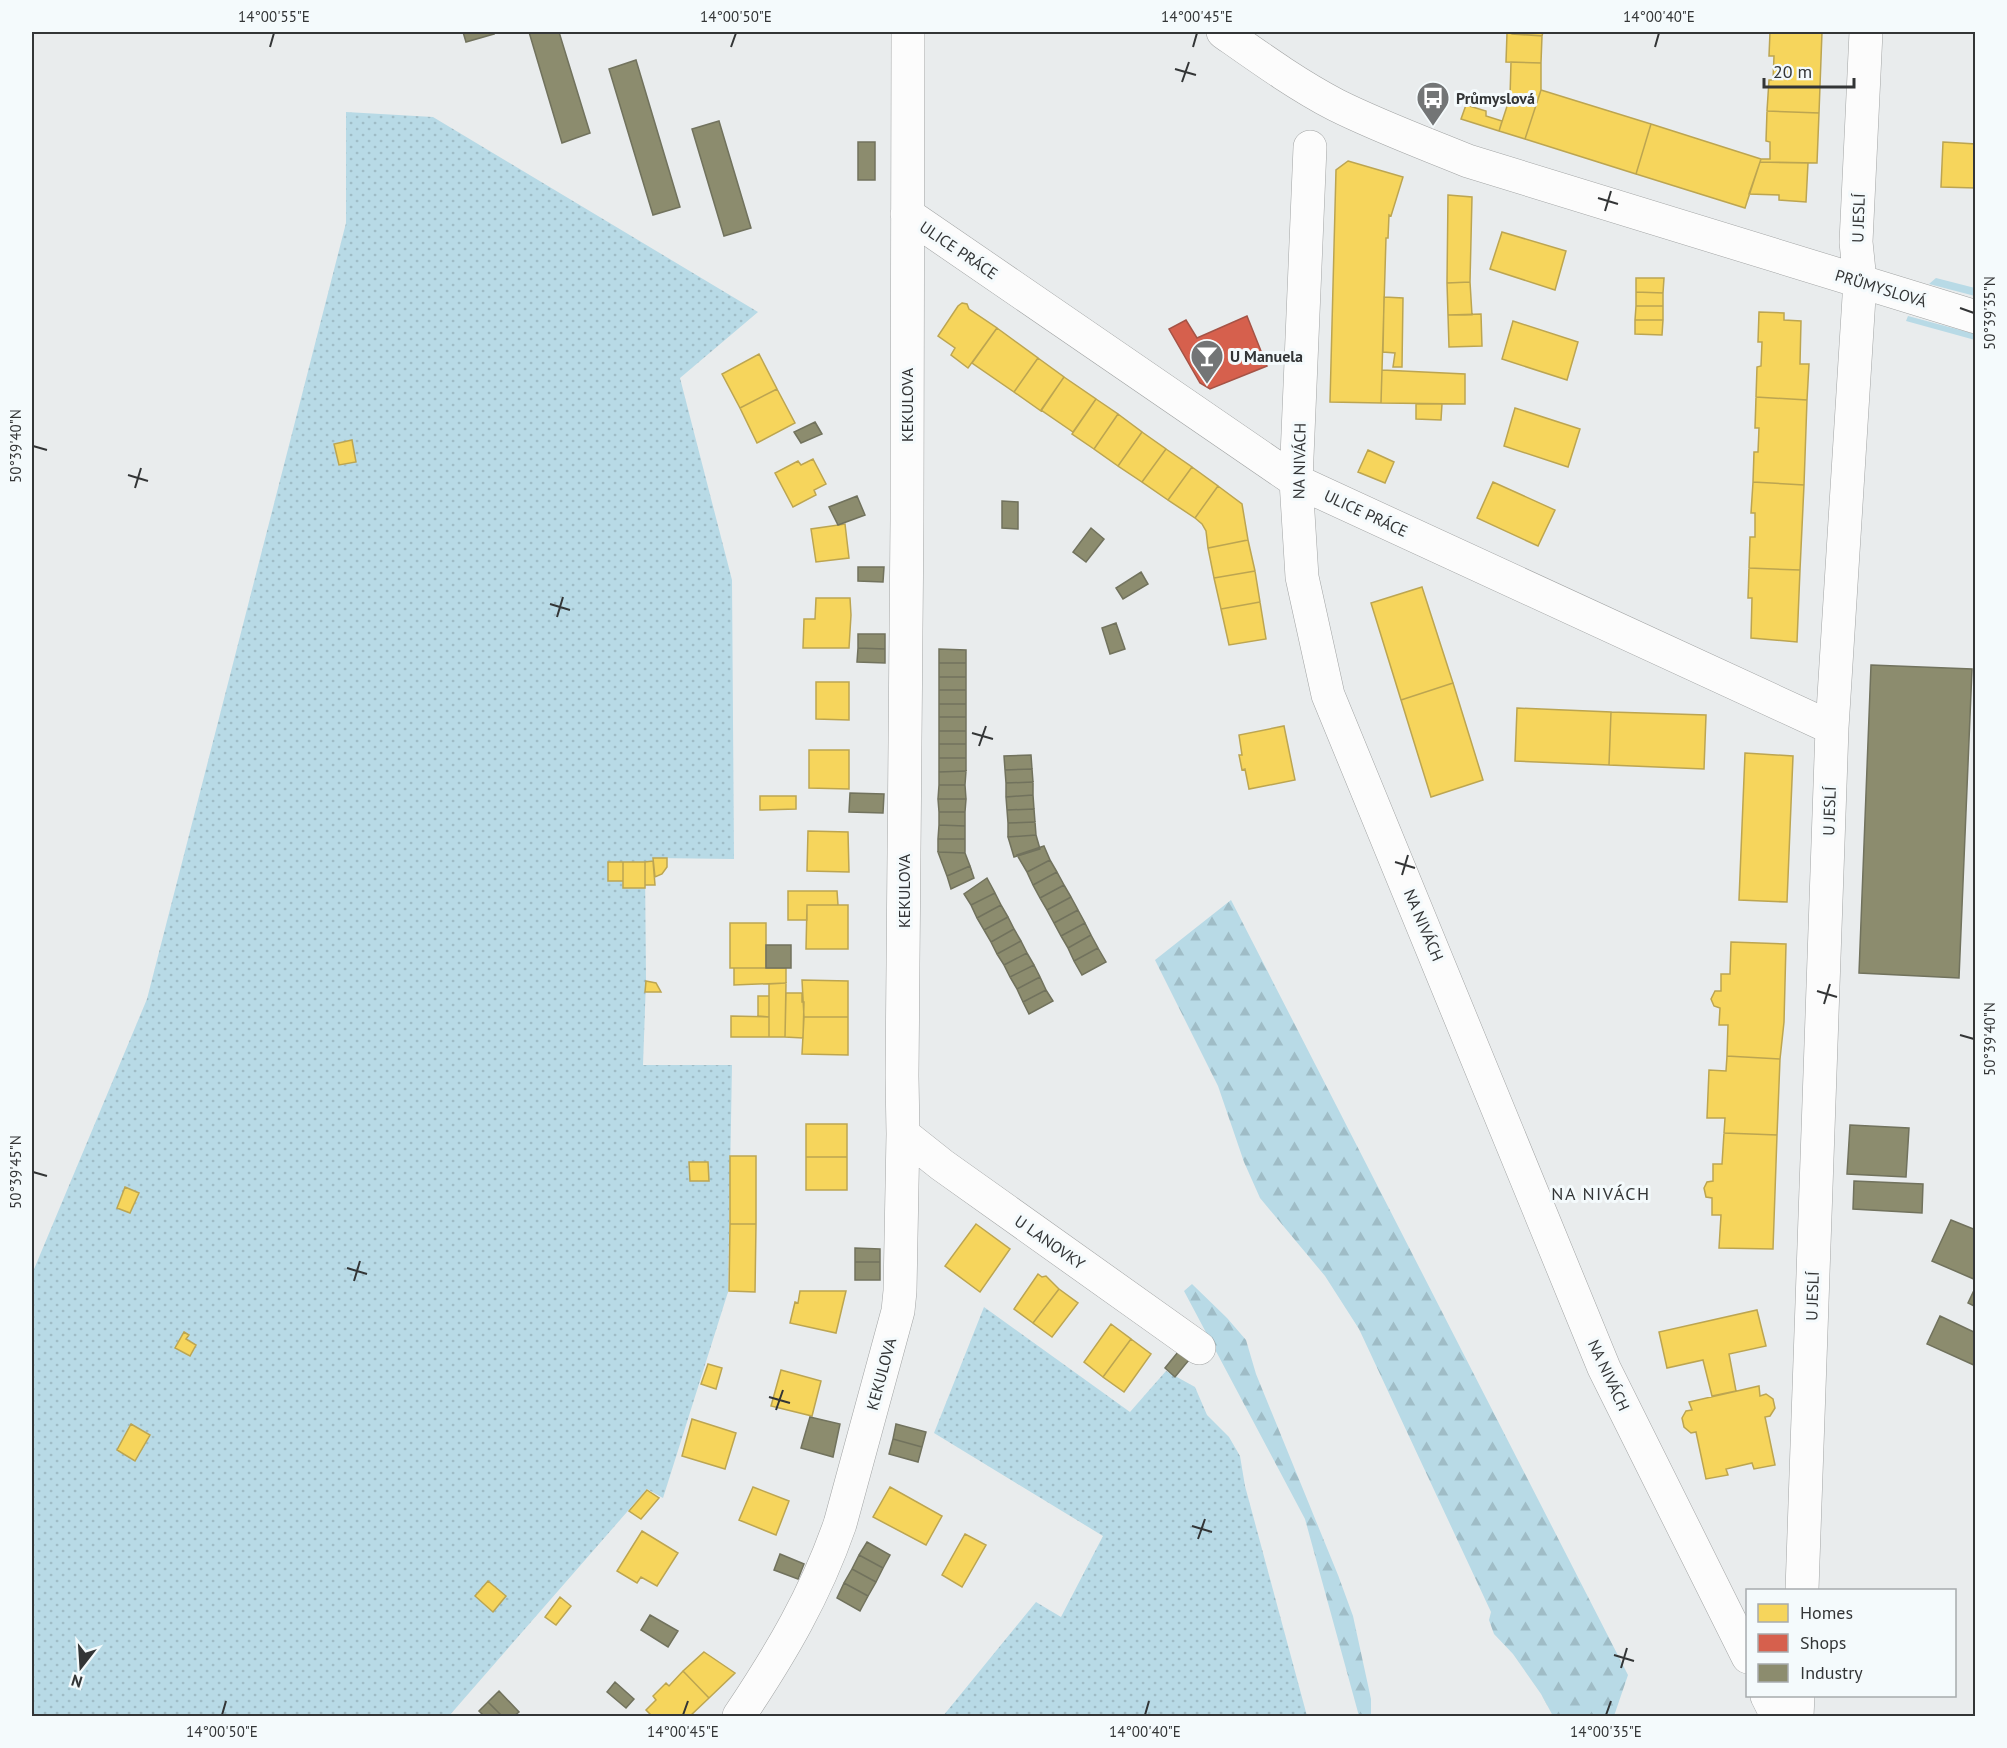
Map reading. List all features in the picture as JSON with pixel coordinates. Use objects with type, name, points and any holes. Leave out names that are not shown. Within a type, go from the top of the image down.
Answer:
[{"type":"street","name":"KEKULOVA","points":[[739,1716],[791,1636],[814,1591],[840,1524],[898,1311],[903,1134],[908,32]]},
{"type":"street","name":"PRŮMYSLOVÁ","points":[[1223,32],[1280,72],[1336,105],[1468,161],[1976,317]]},
{"type":"street","name":"U JESLÍ","points":[[1802,1589],[1832,728],[1860,281],[1856,242],[1866,32]]},
{"type":"street","name":"NA NIVÁCH","points":[[1310,147],[1296,481],[1302,577],[1328,694],[1604,1368],[1746,1653]]},
{"type":"street","name":"ULICE PRÁCE","points":[[907,214],[1296,481],[1832,728]]},
{"type":"street","name":"U LANOVKY","points":[[903,1134],[942,1165],[1198,1348]]},
{"type":"street","points":[[1768,1697],[1777,1716]]},
{"type":"street","points":[[1797,1716],[1798,1697]]},
{"type":"green space","points":[[346,112],[433,117],[758,312],[680,378],[732,580],[734,859],[653,858],[653,861],[645,862],[646,981],[643,1065],[732,1065],[728,1292],[663,1498],[647,1489],[449,1716],[32,1716],[32,1274],[147,999],[346,223]]},
{"type":"green space","points":[[1936,278],[1975,288],[1975,296],[1929,284]]},
{"type":"green space","points":[[1908,316],[1975,334],[1975,340],[1906,321]]},
{"type":"green space","points":[[1231,900],[1628,1675],[1614,1716],[1553,1716],[1541,1694],[1513,1654],[1494,1634],[1489,1620],[1491,1612],[1359,1329],[1325,1276],[1260,1198],[1244,1162],[1218,1086],[1155,960]]},
{"type":"green space","points":[[1192,1284],[1246,1340],[1256,1374],[1353,1616],[1371,1699],[1371,1716],[1359,1716],[1305,1519],[1184,1291]]},
{"type":"green space","points":[[984,1307],[1130,1412],[1166,1371],[1195,1387],[1207,1415],[1229,1437],[1240,1456],[1245,1486],[1307,1716],[943,1716],[1036,1602],[1061,1617],[1103,1536],[934,1433]]},
{"type":"building: Homes","points":[[1512,32],[1543,32],[1542,36],[1512,34]]},
{"type":"building: Homes","points":[[1770,32],[1822,32],[1819,113],[1767,111],[1769,80],[1773,80],[1774,56],[1769,56]]},
{"type":"building: Homes","points":[[1507,33],[1542,36],[1541,63],[1506,62]]},
{"type":"building: Homes","points":[[1511,62],[1541,63],[1541,90],[1525,139],[1499,131],[1510,97]]},
{"type":"building: Homes","points":[[1541,90],[1651,124],[1636,174],[1525,139]]},
{"type":"building: Homes","points":[[1466,105],[1486,111],[1486,116],[1502,121],[1499,131],[1461,119]]},
{"type":"building: Homes","points":[[1767,111],[1819,113],[1817,163],[1760,162],[1761,159],[1770,159],[1770,142],[1766,141]]},
{"type":"building: Homes","points":[[1651,124],[1761,159],[1745,208],[1636,174]]},
{"type":"building: Homes","points":[[1943,142],[1976,144],[1976,188],[1941,187]]},
{"type":"building: Homes","points":[[1348,161],[1403,177],[1391,216],[1389,215],[1388,238],[1386,238],[1381,403],[1330,402],[1336,170]]},
{"type":"building: Homes","points":[[1760,162],[1808,163],[1806,202],[1779,200],[1779,195],[1749,194]]},
{"type":"building: Homes","points":[[1448,195],[1472,197],[1470,282],[1447,283]]},
{"type":"building: Homes","points":[[1502,232],[1566,251],[1555,290],[1490,269]]},
{"type":"building: Homes","points":[[1636,278],[1664,278],[1663,293],[1636,292]]},
{"type":"building: Homes","points":[[1470,282],[1472,315],[1448,315],[1447,283]]},
{"type":"building: Homes","points":[[1636,292],[1663,293],[1663,306],[1636,306]]},
{"type":"building: Homes","points":[[1384,297],[1403,298],[1402,367],[1393,367],[1395,353],[1383,352]]},
{"type":"building: Homes","points":[[962,303],[967,304],[969,309],[997,328],[968,368],[951,355],[955,348],[938,336]]},
{"type":"building: Homes","points":[[1636,306],[1663,306],[1663,320],[1635,320]]},
{"type":"building: Homes","points":[[1759,312],[1784,313],[1784,320],[1801,321],[1800,364],[1809,364],[1807,400],[1756,397],[1757,367],[1761,366],[1762,342],[1758,342]]},
{"type":"building: Homes","points":[[1481,314],[1482,346],[1449,347],[1448,315]]},
{"type":"building: Homes","points":[[1635,320],[1663,320],[1662,335],[1635,334]]},
{"type":"building: Homes","points":[[1513,321],[1578,342],[1567,380],[1502,359]]},
{"type":"building: Homes","points":[[997,328],[1038,358],[1014,392],[972,363]]},
{"type":"building: Homes","points":[[759,354],[777,389],[740,408],[722,374]]},
{"type":"building: Homes","points":[[1038,358],[1064,377],[1041,411],[1014,392]]},
{"type":"building: Homes","points":[[1382,370],[1465,374],[1465,404],[1381,403]]},
{"type":"building: Homes","points":[[1064,377],[1096,399],[1073,432],[1041,410]]},
{"type":"building: Homes","points":[[777,389],[795,423],[757,443],[740,408]]},
{"type":"building: Homes","points":[[1756,397],[1807,400],[1804,485],[1753,482],[1754,452],[1758,452],[1759,428],[1755,428]]},
{"type":"building: Homes","points":[[1096,399],[1118,414],[1094,449],[1072,434]]},
{"type":"building: Homes","points":[[1416,404],[1442,404],[1441,420],[1416,419]]},
{"type":"building: Homes","points":[[1515,408],[1580,429],[1568,467],[1504,446]]},
{"type":"building: Homes","points":[[1118,414],[1142,432],[1118,466],[1094,449]]},
{"type":"building: Homes","points":[[1142,432],[1166,449],[1142,482],[1118,466]]},
{"type":"building: Homes","points":[[352,440],[356,462],[339,465],[334,444]]},
{"type":"building: Homes","points":[[1166,449],[1192,467],[1168,500],[1142,482]]},
{"type":"building: Homes","points":[[1368,450],[1394,462],[1385,483],[1358,472]]},
{"type":"building: Homes","points":[[813,459],[826,484],[814,490],[816,495],[793,507],[775,473],[798,461],[801,465]]},
{"type":"building: Homes","points":[[1192,467],[1218,486],[1195,518],[1168,500]]},
{"type":"building: Homes","points":[[1493,482],[1555,510],[1538,546],[1477,518]]},
{"type":"building: Homes","points":[[1753,482],[1804,485],[1800,570],[1749,568],[1750,537],[1755,537],[1755,513],[1751,513]]},
{"type":"building: Homes","points":[[1218,486],[1242,504],[1248,540],[1208,548],[1206,531],[1195,518]]},
{"type":"building: Homes","points":[[845,524],[849,558],[816,562],[811,529]]},
{"type":"building: Homes","points":[[1248,540],[1255,571],[1214,578],[1208,548]]},
{"type":"building: Homes","points":[[1749,568],[1800,570],[1797,642],[1751,638],[1752,598],[1748,598]]},
{"type":"building: Homes","points":[[1255,571],[1260,602],[1221,609],[1214,578]]},
{"type":"building: Homes","points":[[1422,587],[1453,683],[1401,700],[1371,603]]},
{"type":"building: Homes","points":[[816,598],[850,598],[849,648],[803,648],[804,619],[815,619]]},
{"type":"building: Homes","points":[[1260,602],[1266,639],[1229,645],[1221,609]]},
{"type":"building: Homes","points":[[816,682],[849,682],[849,720],[816,719]]},
{"type":"building: Homes","points":[[1453,683],[1483,780],[1431,797],[1401,700]]},
{"type":"building: Homes","points":[[1517,708],[1611,712],[1609,765],[1515,761]]},
{"type":"building: Homes","points":[[1611,712],[1706,715],[1704,769],[1609,765]]},
{"type":"building: Homes","points":[[1284,726],[1295,780],[1249,789],[1245,769],[1242,770],[1239,755],[1242,755],[1239,735]]},
{"type":"building: Homes","points":[[809,750],[849,750],[849,789],[809,788]]},
{"type":"building: Homes","points":[[1745,753],[1793,756],[1787,902],[1739,900]]},
{"type":"building: Homes","points":[[760,796],[796,796],[796,809],[760,810]]},
{"type":"building: Homes","points":[[808,831],[848,832],[849,872],[807,871]]},
{"type":"building: Homes","points":[[653,858],[667,858],[667,867],[662,874],[655,877]]},
{"type":"building: Homes","points":[[653,861],[655,885],[645,885],[645,862]]},
{"type":"building: Homes","points":[[608,862],[623,862],[623,881],[608,881]]},
{"type":"building: Homes","points":[[623,862],[645,862],[645,888],[623,888]]},
{"type":"building: Homes","points":[[788,891],[837,891],[838,905],[807,905],[807,920],[788,920]]},
{"type":"building: Homes","points":[[807,905],[848,905],[848,949],[806,949]]},
{"type":"building: Homes","points":[[730,923],[766,923],[766,968],[730,968]]},
{"type":"building: Homes","points":[[1731,942],[1786,944],[1784,1022],[1780,1059],[1727,1056],[1728,1025],[1719,1025],[1720,1008],[1714,1006],[1711,999],[1715,991],[1721,991],[1721,974],[1730,974]]},
{"type":"building: Homes","points":[[734,968],[786,968],[786,983],[734,985]]},
{"type":"building: Homes","points":[[802,980],[848,981],[848,1017],[804,1017]]},
{"type":"building: Homes","points":[[646,981],[656,983],[661,992],[645,992]]},
{"type":"building: Homes","points":[[786,983],[785,1037],[769,1037],[769,984]]},
{"type":"building: Homes","points":[[786,993],[802,993],[803,1038],[785,1037]]},
{"type":"building: Homes","points":[[758,996],[769,996],[769,1017],[758,1016]]},
{"type":"building: Homes","points":[[731,1016],[769,1017],[769,1037],[731,1037]]},
{"type":"building: Homes","points":[[804,1017],[848,1017],[848,1055],[802,1054]]},
{"type":"building: Homes","points":[[1727,1056],[1780,1059],[1777,1135],[1724,1133],[1725,1118],[1707,1118],[1709,1070],[1726,1071]]},
{"type":"building: Homes","points":[[806,1124],[847,1124],[847,1157],[806,1157]]},
{"type":"building: Homes","points":[[1724,1133],[1777,1135],[1773,1249],[1719,1248],[1721,1215],[1712,1215],[1712,1198],[1706,1197],[1704,1188],[1707,1182],[1713,1181],[1713,1164],[1722,1164]]},
{"type":"building: Homes","points":[[730,1156],[756,1156],[756,1224],[730,1224]]},
{"type":"building: Homes","points":[[806,1157],[847,1157],[847,1190],[806,1190]]},
{"type":"building: Homes","points":[[689,1162],[708,1162],[709,1181],[690,1181]]},
{"type":"building: Homes","points":[[125,1187],[139,1193],[130,1213],[117,1208]]},
{"type":"building: Homes","points":[[730,1224],[756,1224],[755,1292],[729,1291]]},
{"type":"building: Homes","points":[[976,1224],[1010,1249],[980,1292],[945,1266]]},
{"type":"building: Homes","points":[[1038,1274],[1042,1277],[1046,1276],[1059,1289],[1033,1323],[1014,1309]]},
{"type":"building: Homes","points":[[1059,1289],[1078,1303],[1052,1337],[1033,1323]]},
{"type":"building: Homes","points":[[800,1291],[846,1291],[836,1333],[790,1323]]},
{"type":"building: Homes","points":[[1757,1310],[1766,1346],[1729,1354],[1736,1391],[1712,1396],[1703,1360],[1667,1368],[1659,1332]]},
{"type":"building: Homes","points":[[1111,1324],[1131,1339],[1103,1377],[1084,1362]]},
{"type":"building: Homes","points":[[184,1332],[189,1335],[186,1339],[196,1345],[190,1356],[175,1348]]},
{"type":"building: Homes","points":[[1131,1339],[1151,1354],[1124,1392],[1103,1377]]},
{"type":"building: Homes","points":[[708,1364],[722,1368],[716,1389],[701,1384]]},
{"type":"building: Homes","points":[[781,1370],[821,1381],[812,1416],[771,1406]]},
{"type":"building: Homes","points":[[1759,1386],[1760,1396],[1766,1394],[1773,1399],[1775,1408],[1770,1416],[1765,1417],[1775,1465],[1754,1469],[1752,1463],[1726,1469],[1728,1475],[1706,1479],[1696,1432],[1691,1433],[1684,1427],[1682,1418],[1686,1411],[1692,1410],[1689,1402]]},
{"type":"building: Homes","points":[[692,1419],[736,1433],[725,1469],[682,1456]]},
{"type":"building: Homes","points":[[131,1424],[150,1435],[135,1461],[117,1450]]},
{"type":"building: Homes","points":[[753,1487],[789,1501],[776,1535],[739,1520]]},
{"type":"building: Homes","points":[[890,1487],[942,1516],[926,1545],[873,1517]]},
{"type":"building: Homes","points":[[647,1490],[659,1498],[641,1519],[629,1511]]},
{"type":"building: Homes","points":[[642,1531],[678,1553],[657,1586],[641,1577],[637,1583],[617,1571]]},
{"type":"building: Homes","points":[[965,1534],[986,1545],[962,1587],[942,1575]]},
{"type":"building: Homes","points":[[488,1581],[506,1596],[493,1612],[475,1596]]},
{"type":"building: Homes","points":[[560,1597],[571,1606],[556,1625],[545,1617]]},
{"type":"building: Homes","points":[[704,1652],[735,1673],[709,1698],[683,1671]]},
{"type":"building: Homes","points":[[683,1671],[709,1698],[690,1716],[652,1716],[646,1710],[656,1700],[653,1696],[666,1683],[669,1686]]},
{"type":"building: Shops","points":[[1247,316],[1267,366],[1210,389],[1200,383],[1169,329],[1186,320],[1197,338]]},
{"type":"building: Industry","points":[[463,32],[493,32],[494,34],[466,42]]},
{"type":"building: Industry","points":[[529,32],[559,32],[590,133],[562,143]]},
{"type":"building: Industry","points":[[636,60],[680,207],[653,215],[609,69]]},
{"type":"building: Industry","points":[[719,121],[751,228],[724,236],[692,129]]},
{"type":"building: Industry","points":[[858,142],[875,142],[875,180],[858,180]]},
{"type":"building: Industry","points":[[815,422],[822,434],[801,443],[794,432]]},
{"type":"building: Industry","points":[[857,496],[865,515],[838,525],[829,507]]},
{"type":"building: Industry","points":[[1002,501],[1018,502],[1018,529],[1002,528]]},
{"type":"building: Industry","points":[[1091,528],[1104,539],[1086,562],[1073,552]]},
{"type":"building: Industry","points":[[858,567],[884,567],[883,582],[858,581]]},
{"type":"building: Industry","points":[[1141,572],[1148,584],[1123,599],[1116,588]]},
{"type":"building: Industry","points":[[1116,623],[1125,649],[1110,654],[1102,628]]},
{"type":"building: Industry","points":[[858,634],[885,634],[885,649],[858,648]]},
{"type":"building: Industry","points":[[858,648],[885,649],[885,663],[857,662]]},
{"type":"building: Industry","points":[[939,649],[966,650],[966,663],[939,663]]},
{"type":"building: Industry","points":[[939,663],[966,663],[966,677],[939,677]]},
{"type":"building: Industry","points":[[1871,665],[1972,669],[1959,978],[1859,973]]},
{"type":"building: Industry","points":[[939,677],[966,677],[966,690],[939,690]]},
{"type":"building: Industry","points":[[939,690],[966,690],[966,704],[939,704]]},
{"type":"building: Industry","points":[[939,704],[966,704],[966,717],[939,717]]},
{"type":"building: Industry","points":[[939,717],[966,717],[966,731],[939,731]]},
{"type":"building: Industry","points":[[939,731],[966,731],[966,744],[939,744]]},
{"type":"building: Industry","points":[[939,744],[966,744],[966,758],[939,758]]},
{"type":"building: Industry","points":[[1031,755],[1032,769],[1005,770],[1004,756]]},
{"type":"building: Industry","points":[[939,758],[966,758],[966,771],[939,772]]},
{"type":"building: Industry","points":[[1032,769],[1033,782],[1006,783],[1005,770]]},
{"type":"building: Industry","points":[[966,771],[965,785],[939,785],[939,772]]},
{"type":"building: Industry","points":[[1033,782],[1033,795],[1006,797],[1006,783]]},
{"type":"building: Industry","points":[[939,785],[965,785],[966,799],[938,799]]},
{"type":"building: Industry","points":[[850,793],[884,794],[883,813],[849,812]]},
{"type":"building: Industry","points":[[1033,795],[1034,809],[1007,810],[1006,797]]},
{"type":"building: Industry","points":[[938,799],[966,799],[965,812],[939,812]]},
{"type":"building: Industry","points":[[1034,809],[1035,822],[1008,823],[1007,810]]},
{"type":"building: Industry","points":[[939,812],[965,812],[965,826],[939,825]]},
{"type":"building: Industry","points":[[1035,822],[1036,835],[1008,837],[1008,823]]},
{"type":"building: Industry","points":[[939,825],[965,826],[965,839],[938,839]]},
{"type":"building: Industry","points":[[1036,835],[1040,849],[1014,857],[1008,837]]},
{"type":"building: Industry","points":[[938,839],[965,839],[965,853],[938,852]]},
{"type":"building: Industry","points":[[1044,846],[1050,860],[1027,872],[1017,855]]},
{"type":"building: Industry","points":[[938,852],[965,853],[970,866],[947,876]]},
{"type":"building: Industry","points":[[1050,860],[1057,872],[1033,885],[1027,872]]},
{"type":"building: Industry","points":[[970,866],[974,878],[951,889],[947,876]]},
{"type":"building: Industry","points":[[1057,872],[1064,885],[1040,898],[1033,885]]},
{"type":"building: Industry","points":[[987,878],[995,893],[971,905],[964,894]]},
{"type":"building: Industry","points":[[1064,885],[1071,897],[1047,910],[1040,898]]},
{"type":"building: Industry","points":[[995,893],[1001,905],[977,918],[971,905]]},
{"type":"building: Industry","points":[[1071,897],[1078,910],[1054,923],[1047,910]]},
{"type":"building: Industry","points":[[1001,905],[1008,917],[984,930],[977,918]]},
{"type":"building: Industry","points":[[1078,910],[1085,923],[1061,936],[1054,923]]},
{"type":"building: Industry","points":[[1008,917],[1014,929],[991,942],[984,930]]},
{"type":"building: Industry","points":[[1085,923],[1091,935],[1068,948],[1061,936]]},
{"type":"building: Industry","points":[[1014,929],[1021,941],[997,954],[991,942]]},
{"type":"building: Industry","points":[[1091,935],[1098,948],[1074,961],[1068,948]]},
{"type":"building: Industry","points":[[1021,941],[1027,953],[1004,965],[997,954]]},
{"type":"building: Industry","points":[[766,945],[791,945],[791,968],[766,968]]},
{"type":"building: Industry","points":[[1098,948],[1106,962],[1082,975],[1074,961]]},
{"type":"building: Industry","points":[[1027,953],[1034,965],[1010,977],[1004,965]]},
{"type":"building: Industry","points":[[1034,965],[1040,977],[1017,989],[1010,977]]},
{"type":"building: Industry","points":[[1040,977],[1046,990],[1023,1002],[1017,989]]},
{"type":"building: Industry","points":[[1046,990],[1053,1001],[1029,1014],[1023,1002]]},
{"type":"building: Industry","points":[[1850,1125],[1909,1128],[1906,1177],[1847,1174]]},
{"type":"building: Industry","points":[[1854,1181],[1923,1184],[1922,1213],[1853,1209]]},
{"type":"building: Industry","points":[[1951,1220],[1976,1230],[1976,1280],[1932,1261]]},
{"type":"building: Industry","points":[[855,1248],[880,1249],[880,1262],[855,1262]]},
{"type":"building: Industry","points":[[855,1262],[880,1262],[880,1280],[855,1280]]},
{"type":"building: Industry","points":[[1976,1286],[1976,1307],[1968,1303]]},
{"type":"building: Industry","points":[[1940,1316],[1976,1333],[1976,1366],[1927,1344]]},
{"type":"building: Industry","points":[[1178,1352],[1189,1360],[1175,1377],[1165,1368]]},
{"type":"building: Industry","points":[[810,1417],[840,1424],[833,1457],[801,1448]]},
{"type":"building: Industry","points":[[896,1424],[926,1432],[922,1447],[893,1439]]},
{"type":"building: Industry","points":[[893,1439],[922,1447],[918,1462],[889,1454]]},
{"type":"building: Industry","points":[[867,1542],[890,1555],[883,1568],[859,1555]]},
{"type":"building: Industry","points":[[780,1554],[804,1564],[798,1579],[774,1570]]},
{"type":"building: Industry","points":[[859,1555],[883,1568],[876,1582],[852,1569]]},
{"type":"building: Industry","points":[[852,1569],[876,1582],[868,1596],[844,1583]]},
{"type":"building: Industry","points":[[844,1583],[868,1596],[860,1611],[837,1598]]},
{"type":"building: Industry","points":[[650,1615],[678,1631],[668,1647],[641,1630]]},
{"type":"building: Industry","points":[[615,1682],[634,1699],[626,1708],[607,1692]]},
{"type":"building: Industry","points":[[499,1691],[519,1712],[514,1716],[502,1716],[488,1702]]},
{"type":"building: Industry","points":[[488,1702],[502,1716],[484,1716],[479,1711]]},
{"type":"place","name":"Průmyslová","points":[[1433,127]]},
{"type":"place","name":"U Manuela","points":[[1207,385]]},
{"type":"district","name":"NA NIVÁCH","points":[[1601,1193]]}]
